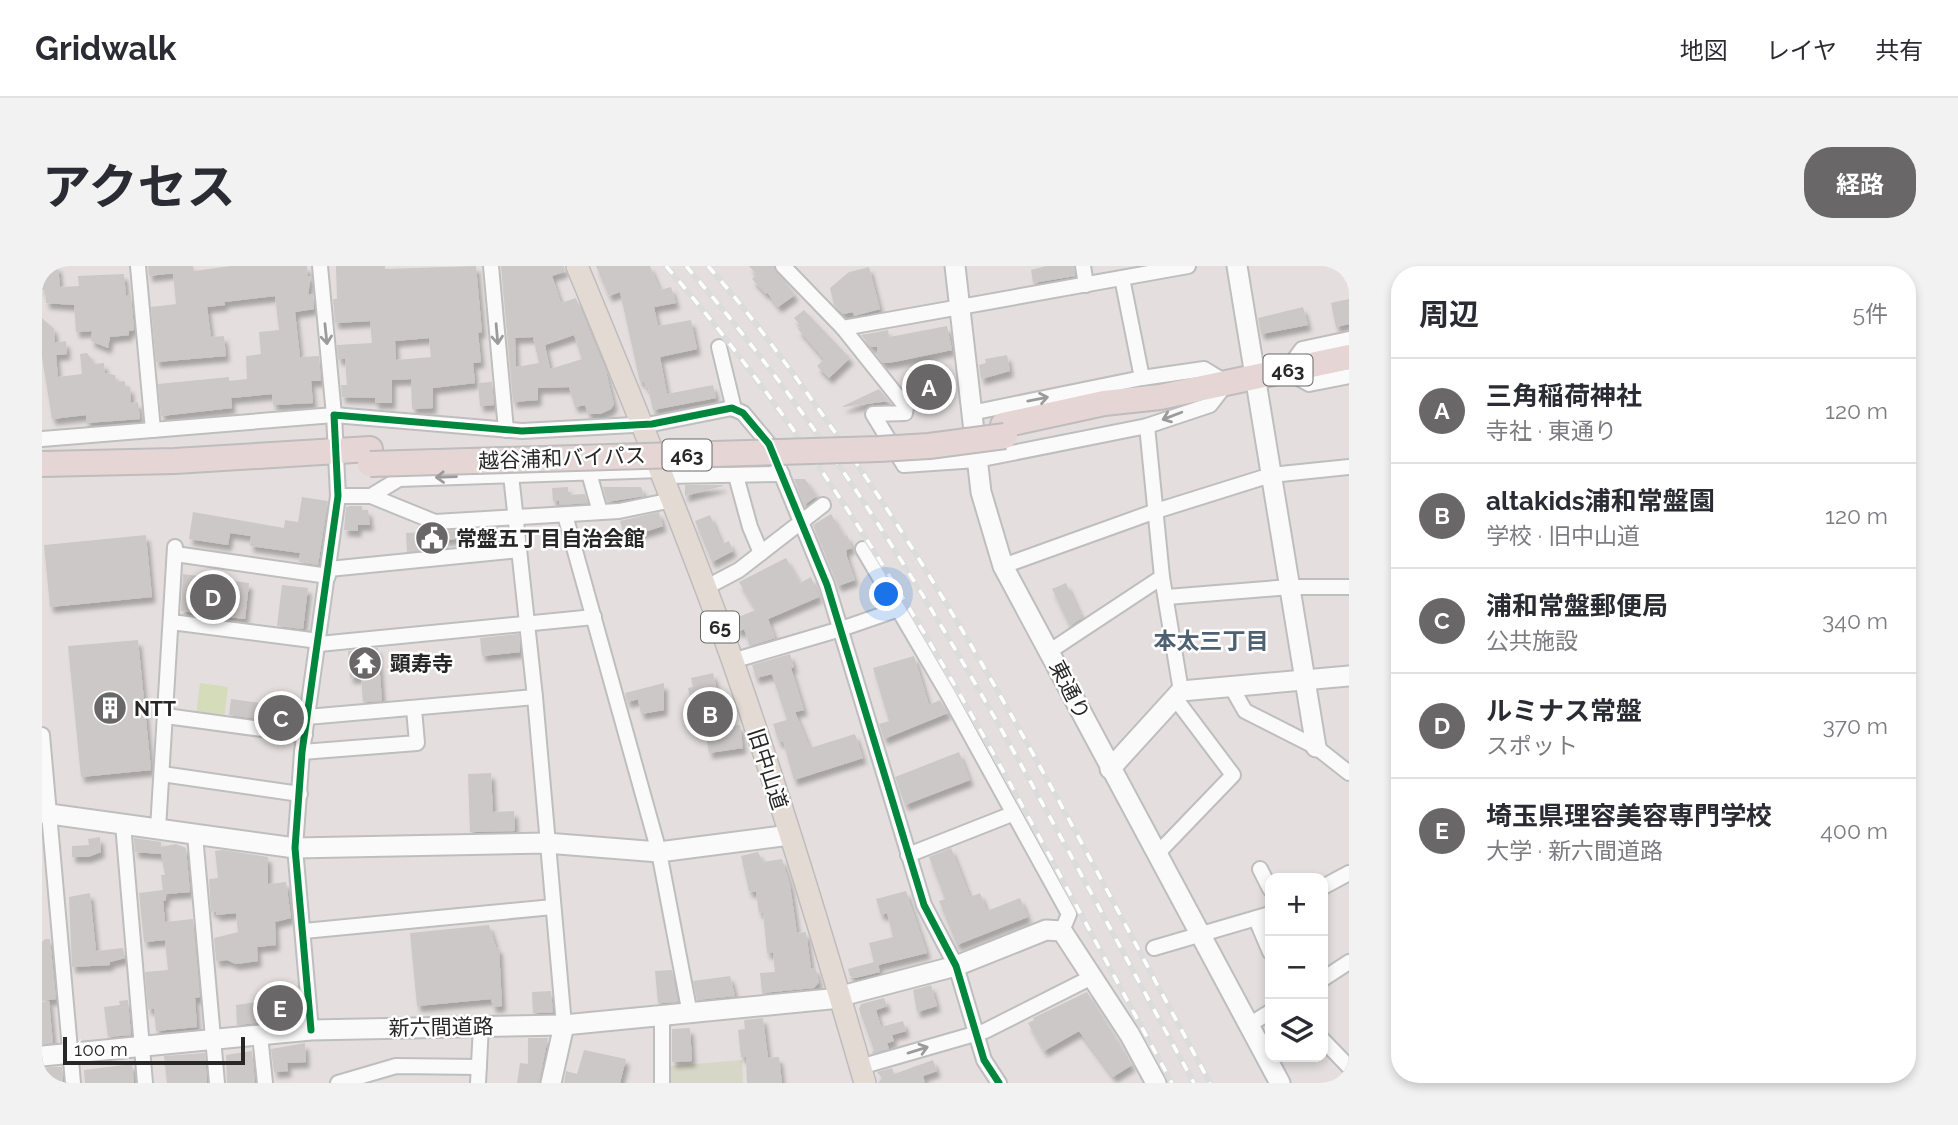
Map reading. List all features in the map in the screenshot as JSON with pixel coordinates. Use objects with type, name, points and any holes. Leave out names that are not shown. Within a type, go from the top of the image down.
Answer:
[{"type":"highway","name":"越谷浦和バイパス","points":[[42,473],[928,433],[1003,425],[1104,403],[1160,397],[1349,357]]},
{"type":"highway","name":"越谷浦和バイパス","points":[[42,464],[337,459]]},
{"type":"main road","name":"旧中山道","points":[[577,266],[662,473],[732,661],[790,835],[863,1075]]},
{"type":"street","points":[[138,266],[153,430]]},
{"type":"street","points":[[310,1030],[304,931],[295,848],[302,752],[338,496],[334,415],[320,266]]},
{"type":"street","points":[[491,266],[506,430]]},
{"type":"street","points":[[783,266],[843,328],[906,407],[905,413],[900,415],[873,414],[904,466],[977,460],[1147,425],[1210,405],[1216,385],[1204,369],[1142,378],[971,412]]},
{"type":"street","name":"東通り","points":[[955,266],[981,492],[1003,566],[1280,1083]]},
{"type":"street","points":[[1083,266],[1086,285]]},
{"type":"street","points":[[843,328],[1188,266]]},
{"type":"street","points":[[1237,266],[1316,747]]},
{"type":"street","points":[[1122,278],[1142,378]]},
{"type":"street","points":[[1349,339],[1302,349],[1286,370],[1309,384],[1349,376]]},
{"type":"street","points":[[719,347],[734,409]]},
{"type":"street","points":[[42,439],[334,415],[506,430],[643,425],[734,409],[743,412],[769,444],[782,474],[841,629],[908,855],[932,926],[956,966],[984,1059],[999,1083]]},
{"type":"street","points":[[1147,425],[1178,695],[1233,775],[1156,855]]},
{"type":"street","points":[[1003,566],[1156,511],[1271,475],[1349,467]]},
{"type":"street","points":[[371,496],[399,479],[589,473],[736,476],[782,474]]},
{"type":"street","points":[[589,473],[600,512]]},
{"type":"street","points":[[511,475],[528,622],[564,1025],[551,1083]]},
{"type":"street","points":[[736,476],[750,527],[761,554]]},
{"type":"street","points":[[338,496],[371,496],[435,522],[600,512],[672,499]]},
{"type":"street","points":[[705,588],[739,570],[823,505]]},
{"type":"street","points":[[565,515],[659,852],[690,1014]]},
{"type":"street","points":[[863,549],[1069,914],[1062,931],[1130,1035],[1156,1083]]},
{"type":"street","points":[[158,829],[175,551],[329,572],[519,550]]},
{"type":"street","points":[[1050,650],[1163,577]]},
{"type":"street","points":[[1167,597],[1290,587],[1349,587]]},
{"type":"street","points":[[732,661],[899,609]]},
{"type":"street","points":[[171,622],[319,643],[594,617]]},
{"type":"street","points":[[1110,769],[1178,695],[1349,676]]},
{"type":"street","points":[[1232,688],[1245,710],[1316,747],[1349,773]]},
{"type":"street","points":[[307,717],[535,697]]},
{"type":"street","points":[[302,752],[417,743],[414,709]]},
{"type":"street","points":[[166,716],[305,735]]},
{"type":"street","points":[[42,735],[46,812],[73,1083]]},
{"type":"street","points":[[162,774],[300,794]]},
{"type":"street","points":[[46,812],[295,848],[546,843],[659,852],[790,835]]},
{"type":"street","points":[[908,855],[1012,814]]},
{"type":"street","points":[[123,824],[145,1083]]},
{"type":"street","points":[[195,835],[216,1083]]},
{"type":"street","points":[[1260,869],[1265,879]]},
{"type":"street","points":[[1328,884],[1349,873]]},
{"type":"street","points":[[304,931],[553,907]]},
{"type":"street","points":[[1154,948],[1265,916]]},
{"type":"street","points":[[1256,919],[1265,940]]},
{"type":"street","name":"新六間道路","points":[[42,1056],[310,1030],[564,1025],[840,997],[956,966],[1046,930],[1062,931]]},
{"type":"street","points":[[1328,976],[1349,962]]},
{"type":"street","points":[[863,1075],[1016,1017],[1092,977]]},
{"type":"street","points":[[1249,1025],[1265,1015]]},
{"type":"street","points":[[662,1017],[662,1083]]},
{"type":"street","points":[[478,1083],[481,1026]]},
{"type":"street","points":[[260,1035],[265,1083]]},
{"type":"street","points":[[1328,1045],[1349,1067]]},
{"type":"street","points":[[338,1083],[396,1066],[478,1067]]},
{"type":"green space","points":[[200,683],[228,687],[224,719],[196,715]]},
{"type":"green space","points":[[742,1060],[743,1083],[667,1083],[669,1066]]},
{"type":"building","points":[[42,266],[58,266],[60,287],[79,286],[78,276],[124,274],[126,296],[131,295],[134,330],[129,331],[129,335],[110,337],[108,348],[91,341],[92,331],[76,332],[74,305],[46,303],[45,290],[42,290]]},
{"type":"building","points":[[148,266],[193,266],[194,271],[231,266],[307,266],[308,277],[311,276],[308,295],[313,294],[314,309],[295,312],[300,357],[319,356],[321,381],[311,381],[313,403],[273,405],[272,394],[231,398],[232,408],[161,416],[158,384],[229,377],[229,381],[247,379],[246,356],[261,354],[259,332],[279,330],[275,296],[224,302],[225,305],[207,307],[211,337],[224,336],[226,356],[156,362],[151,307],[176,304],[173,273],[149,276]]},
{"type":"building","points":[[336,266],[385,266],[385,269],[476,266],[482,332],[478,333],[481,362],[473,363],[475,383],[433,388],[433,408],[412,409],[411,379],[392,380],[392,403],[375,403],[375,398],[342,397],[341,385],[347,385],[345,359],[338,359],[337,345],[372,343],[370,321],[335,323],[333,299],[337,299]],"holes":[[[429,338],[431,357],[396,360],[395,341]]]},
{"type":"building","points":[[501,266],[564,266],[565,271],[552,276],[561,303],[576,298],[606,372],[614,404],[611,409],[600,414],[588,414],[585,405],[575,407],[569,387],[538,388],[538,400],[513,402]],"holes":[[[574,335],[582,359],[550,369],[545,345]],[[533,337],[539,363],[516,367],[515,338]]]},
{"type":"building","points":[[596,266],[650,266],[660,290],[671,287],[676,303],[654,307],[658,326],[691,320],[697,349],[660,357],[667,394],[713,385],[716,398],[653,410],[648,387],[646,388],[644,381],[640,382],[620,292],[609,296]]},
{"type":"building","points":[[749,266],[774,266],[795,295],[778,307],[767,292],[766,294],[752,279],[757,275]]},
{"type":"building","points":[[1046,266],[1074,266],[1075,276],[1033,283],[1031,270]]},
{"type":"building","points":[[869,267],[880,309],[854,316],[853,312],[843,314],[834,305],[830,288],[849,272]]},
{"type":"building","points":[[1349,299],[1349,324],[1336,327],[1331,303]]},
{"type":"building","points":[[1303,307],[1308,325],[1261,334],[1258,318]]},
{"type":"building","points":[[804,310],[850,358],[829,378],[817,366],[824,359],[798,329],[801,326],[794,318]]},
{"type":"building","points":[[42,318],[54,329],[55,343],[66,341],[67,354],[56,355],[58,377],[82,374],[80,354],[87,353],[95,364],[104,363],[105,373],[115,375],[116,382],[125,381],[125,387],[130,387],[131,403],[138,402],[140,419],[86,423],[86,415],[52,419],[42,357]]},
{"type":"building","points":[[947,326],[952,350],[894,362],[883,363],[877,356],[877,347],[871,347],[861,335],[888,330],[889,337]]},
{"type":"building","points":[[1007,355],[1010,371],[981,379],[979,365],[986,363],[985,359]]},
{"type":"building","points":[[492,382],[494,405],[480,406],[478,383]]},
{"type":"building","points":[[879,389],[889,401],[843,407],[843,406]]},
{"type":"building","points":[[794,479],[805,479],[817,496],[804,505]]},
{"type":"building","points":[[685,485],[723,485],[723,486],[685,496]]},
{"type":"building","points":[[568,487],[568,495],[585,494],[588,503],[559,505],[559,501],[553,501],[552,488]]},
{"type":"building","points":[[603,487],[641,487],[644,496],[607,502]]},
{"type":"building","points":[[302,497],[328,501],[318,565],[299,562],[300,553],[250,546],[251,536],[230,533],[228,545],[189,539],[193,512],[284,528],[285,520],[298,522]]},
{"type":"building","points":[[362,506],[362,510],[368,510],[370,525],[358,525],[358,531],[344,530],[346,507]]},
{"type":"building","points":[[659,512],[663,526],[625,538],[620,521]]},
{"type":"building","points":[[831,514],[844,536],[847,535],[852,548],[846,550],[855,580],[838,586],[813,525]]},
{"type":"building","points":[[710,515],[722,544],[729,541],[733,551],[712,562],[695,521]]},
{"type":"building","points":[[507,527],[508,541],[471,545],[470,538],[439,540],[436,549],[407,552],[406,533]]},
{"type":"building","points":[[146,535],[152,597],[50,607],[44,545]]},
{"type":"building","points":[[786,558],[800,583],[811,577],[819,597],[768,619],[775,638],[750,646],[744,629],[738,632],[733,619],[756,610],[739,582]]},
{"type":"building","points":[[183,574],[249,583],[245,619],[181,611]]},
{"type":"building","points":[[1066,583],[1082,618],[1070,626],[1052,589]]},
{"type":"building","points":[[282,585],[308,588],[303,629],[277,626]]},
{"type":"building","points":[[519,634],[520,652],[482,656],[480,638]]},
{"type":"building","name":"NTT","points":[[138,640],[151,770],[81,777],[68,646]]},
{"type":"building","points":[[378,648],[382,701],[363,702],[361,677],[350,678],[348,651]]},
{"type":"building","points":[[790,654],[794,667],[791,668],[804,710],[795,712],[810,748],[855,734],[863,758],[794,780],[783,741],[779,742],[773,724],[787,720],[772,674],[756,678],[752,665]]},
{"type":"building","points":[[914,656],[929,705],[940,700],[948,713],[884,739],[879,724],[889,721],[873,668]]},
{"type":"building","points":[[713,673],[720,704],[727,703],[732,726],[740,725],[743,748],[709,753],[704,720],[695,722],[688,688],[693,687],[691,678]]},
{"type":"building","points":[[664,683],[664,710],[641,714],[638,699],[627,702],[625,693]]},
{"type":"building","points":[[231,699],[298,708],[296,724],[229,715]]},
{"type":"building","points":[[959,752],[970,780],[905,805],[895,777]]},
{"type":"building","points":[[491,773],[493,812],[514,811],[515,831],[470,832],[468,774]]},
{"type":"building","points":[[100,837],[101,852],[88,857],[72,857],[72,846],[89,845],[88,839]]},
{"type":"building","points":[[134,838],[161,842],[161,847],[176,844],[186,848],[190,892],[166,894],[166,900],[163,901],[165,922],[193,919],[200,997],[195,998],[197,1027],[156,1031],[154,1009],[148,1009],[145,972],[168,970],[165,940],[144,942],[139,893],[163,890],[161,875],[165,875],[161,854],[135,852]]},
{"type":"building","points":[[951,848],[970,897],[980,893],[987,911],[1020,898],[1028,917],[957,945],[939,901],[945,899],[929,857]]},
{"type":"building","points":[[215,851],[268,857],[268,884],[286,882],[291,918],[275,922],[276,945],[257,947],[258,961],[236,964],[227,960],[216,961],[214,938],[238,932],[236,913],[216,915],[216,911],[211,912],[209,879],[218,878]]},
{"type":"building","points":[[758,852],[763,862],[782,859],[790,885],[797,933],[806,932],[811,968],[815,968],[819,982],[814,988],[762,993],[760,973],[775,972],[773,953],[767,953],[763,912],[759,913],[756,892],[749,891],[741,856]]},
{"type":"building","points":[[906,891],[927,953],[878,965],[880,972],[855,978],[850,976],[848,969],[874,962],[869,943],[893,937],[887,913],[881,915],[876,899]]},
{"type":"building","points":[[90,893],[96,951],[123,948],[125,958],[110,962],[110,965],[72,967],[69,897]]},
{"type":"building","points":[[489,925],[496,947],[499,948],[502,1006],[493,1007],[491,999],[417,1006],[410,933]]},
{"type":"building","points":[[50,939],[56,999],[42,1001],[42,942]]},
{"type":"building","points":[[672,970],[678,1002],[658,1003],[655,971]]},
{"type":"building","points":[[730,976],[735,996],[697,1000],[693,981]]},
{"type":"building","points":[[931,985],[937,1006],[917,1012],[913,990]]},
{"type":"building","points":[[551,991],[553,1013],[533,1013],[532,992]]},
{"type":"building","points":[[298,992],[300,1019],[237,1025],[236,1005],[257,1002],[256,997]]},
{"type":"building","points":[[1087,992],[1132,1065],[1113,1077],[1079,1031],[1044,1051],[1028,1023],[1034,1020],[1033,1018]]},
{"type":"building","points":[[884,998],[887,1006],[876,1010],[881,1027],[903,1021],[906,1031],[892,1035],[894,1041],[887,1043],[889,1049],[871,1054],[874,1050],[859,1009],[861,1004]]},
{"type":"building","points":[[128,1000],[131,1035],[108,1037],[104,1007],[120,1005],[119,1001]]},
{"type":"building","points":[[49,1001],[53,1043],[42,1044],[42,1002]]},
{"type":"building","points":[[763,1018],[768,1058],[779,1057],[782,1083],[747,1083],[746,1057],[741,1057],[738,1030],[745,1029],[744,1020]]},
{"type":"building","points":[[690,1028],[692,1061],[672,1062],[672,1029]]},
{"type":"building","points":[[528,1038],[548,1038],[539,1083],[517,1083],[520,1063],[528,1064]]},
{"type":"building","points":[[305,1043],[306,1062],[287,1063],[288,1071],[274,1072],[271,1049]]},
{"type":"building","points":[[584,1050],[626,1059],[620,1083],[564,1083],[566,1071],[577,1074]]},
{"type":"building","points":[[252,1051],[255,1083],[227,1083],[226,1055]]},
{"type":"building","points":[[205,1053],[207,1083],[167,1083],[164,1056]]},
{"type":"building","points":[[933,1060],[937,1071],[923,1076],[925,1083],[878,1083],[882,1078],[877,1072],[892,1068],[894,1074]]},
{"type":"building","points":[[132,1064],[134,1083],[85,1083],[84,1070]]},
{"type":"building","points":[[62,1067],[63,1083],[42,1083],[42,1068]]},
{"type":"railway","points":[[666,266],[742,360],[812,457],[878,558],[1000,765],[1172,1083]]},
{"type":"railway","points":[[686,266],[762,359],[833,457],[899,557],[1021,766],[1194,1083]]},
{"type":"railway","points":[[708,266],[792,372],[839,438],[940,594],[1034,755],[1210,1083]]},
{"type":"cycle path","points":[[311,1030],[295,848],[302,752],[338,496],[334,415],[522,431],[652,424],[732,408],[743,413],[769,444],[827,585],[924,905],[956,966],[984,1060],[999,1083]]},
{"type":"place","name":"三角稲荷神社","points":[[929,387]]},
{"type":"place","name":"常盤五丁目自治会館","points":[[432,538]]},
{"type":"place","name":"ルミナス常盤","points":[[213,597]]},
{"type":"place","name":"顕寿寺","points":[[365,663]]},
{"type":"place","name":"NTT","points":[[110,708]]},
{"type":"place","name":"altakids浦和常盤園","points":[[710,714]]},
{"type":"place","name":"浦和常盤郵便局","points":[[281,718]]},
{"type":"place","name":"埼玉県理容美容専門学校","points":[[280,1008]]},
{"type":"district","name":"本太三丁目","points":[[1211,640]]}]
